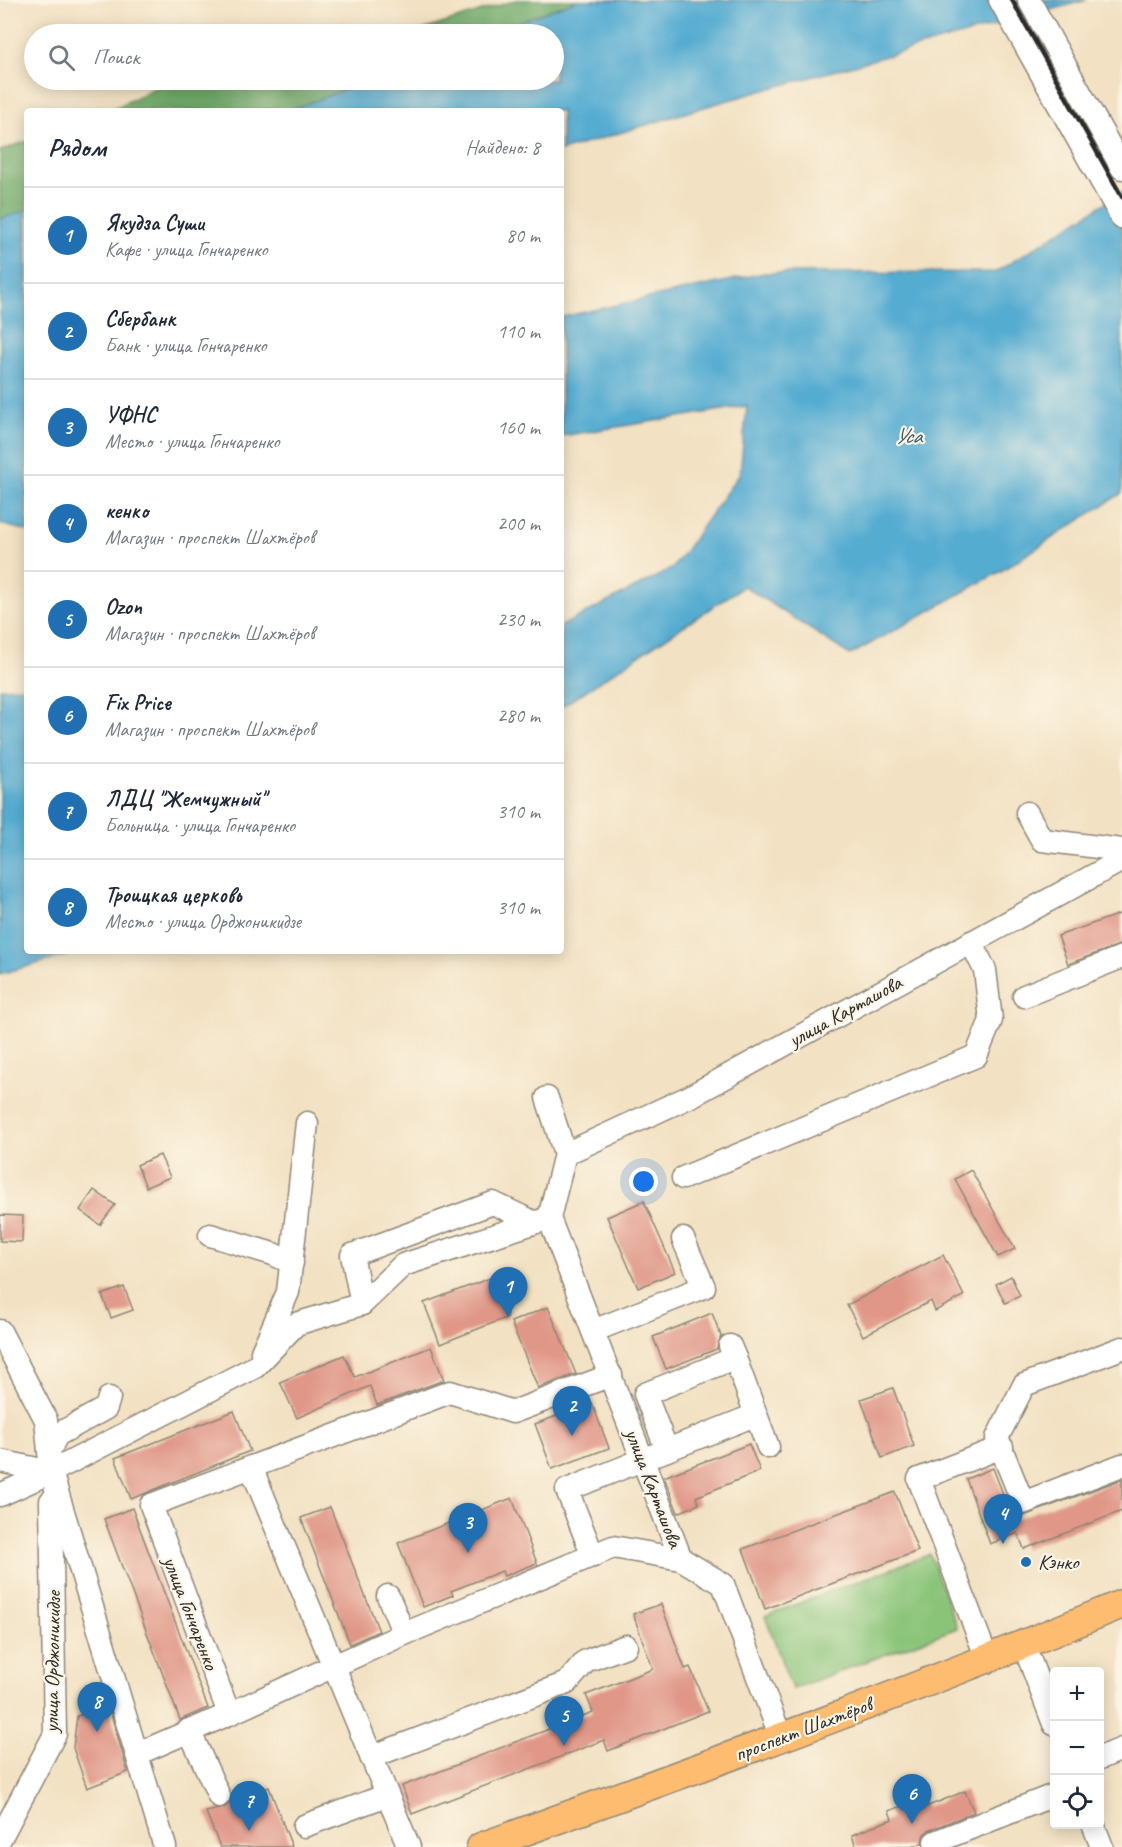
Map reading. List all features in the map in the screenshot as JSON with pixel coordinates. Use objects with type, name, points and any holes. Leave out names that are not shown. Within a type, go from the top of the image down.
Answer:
[{"type":"main road","name":"проспект Шахтёров","points":[[481,1847],[781,1738],[1024,1645],[1122,1604]]},
{"type":"street","points":[[1000,0],[1122,218]]},
{"type":"street","points":[[1029,0],[1122,168]]},
{"type":"street","points":[[1027,813],[1042,840],[1122,850]]},
{"type":"street","name":"улица Карташова","points":[[565,1154],[691,1096],[1122,860]]},
{"type":"street","points":[[683,1178],[976,1056],[991,1020],[985,970],[972,942]]},
{"type":"street","points":[[1024,996],[1122,957]]},
{"type":"street","points":[[541,1220],[565,1154],[547,1098]]},
{"type":"street","points":[[255,1367],[288,1292],[307,1123]]},
{"type":"street","points":[[363,1304],[352,1255],[493,1203],[541,1220]]},
{"type":"street","points":[[0,1495],[50,1462],[255,1367],[297,1324],[363,1304],[403,1265],[541,1220]]},
{"type":"street","name":"улица Карташова","points":[[541,1220],[562,1252],[681,1559],[723,1584],[781,1738]]},
{"type":"street","points":[[210,1235],[273,1254],[291,1263]]},
{"type":"street","points":[[594,1331],[704,1287],[683,1239]]},
{"type":"street","points":[[0,1331],[45,1420],[50,1462],[165,1847]]},
{"type":"street","points":[[1122,1348],[1024,1385],[997,1438],[1023,1503],[1122,1465]]},
{"type":"street","points":[[667,1450],[645,1394],[733,1352],[768,1447]]},
{"type":"street","name":"улица Гончаренко","points":[[230,1714],[151,1505],[450,1392],[513,1412],[611,1375]]},
{"type":"street","points":[[50,1462],[57,1435],[106,1408],[108,1398]]},
{"type":"street","points":[[592,1556],[567,1490],[756,1415]]},
{"type":"street","points":[[987,1659],[919,1479],[1002,1447]]},
{"type":"street","points":[[0,1461],[50,1462]]},
{"type":"street","name":"улица Орджоникидзе","points":[[0,1839],[55,1734],[50,1462]]},
{"type":"street","points":[[251,1467],[409,1847]]},
{"type":"street","points":[[137,1754],[404,1634],[614,1547],[681,1559]]},
{"type":"street","points":[[388,1596],[404,1634]]},
{"type":"street","points":[[1024,1645],[1053,1721]]},
{"type":"street","points":[[371,1757],[567,1683],[586,1661],[626,1646]]},
{"type":"street","points":[[189,1730],[219,1796]]},
{"type":"street","points":[[1104,1756],[1122,1749]]},
{"type":"street","points":[[304,1826],[387,1795]]},
{"type":"street","points":[[935,1842],[1050,1797]]},
{"type":"street","points":[[1095,1829],[1102,1847]]},
{"type":"green space","points":[[516,0],[578,0],[514,24],[441,24]]},
{"type":"green space","points":[[150,90],[344,90],[296,108],[115,108]]},
{"type":"green space","points":[[24,142],[24,211],[0,219],[0,151]]},
{"type":"green space","points":[[930,1554],[957,1628],[792,1689],[765,1616]]},
{"type":"water","points":[[578,0],[1087,0],[711,105],[564,150],[564,108],[296,108],[344,90],[564,90],[564,24],[514,24]]},
{"type":"water","name":"Уса","points":[[1122,192],[1122,493],[1001,571],[850,655],[744,586],[564,705],[564,624],[673,568],[740,473],[747,406],[564,436],[564,316],[764,273],[996,272]]},
{"type":"water","points":[[24,211],[24,530],[0,524],[0,219]]},
{"type":"water","points":[[24,687],[24,954],[72,954],[0,974],[0,688]]},
{"type":"building","points":[[1122,913],[1122,944],[1068,964],[1058,936]]},
{"type":"building","points":[[160,1155],[170,1177],[146,1187],[137,1165]]},
{"type":"building","points":[[971,1170],[1015,1249],[998,1257],[955,1179]]},
{"type":"building","points":[[94,1190],[115,1205],[100,1225],[80,1210]]},
{"type":"building","points":[[644,1201],[675,1272],[638,1288],[607,1217]]},
{"type":"building","points":[[0,1215],[23,1216],[22,1242],[0,1241]]},
{"type":"building","points":[[943,1255],[964,1296],[935,1311],[931,1301],[863,1336],[847,1305]]},
{"type":"building","points":[[1011,1276],[1020,1296],[1005,1303],[996,1284]]},
{"type":"building","points":[[493,1277],[508,1317],[440,1344],[424,1303]]},
{"type":"building","points":[[124,1287],[133,1310],[111,1318],[102,1295]]},
{"type":"building","points":[[548,1307],[576,1374],[538,1388],[511,1322]]},
{"type":"building","points":[[712,1313],[721,1336],[717,1349],[666,1369],[653,1337]]},
{"type":"building","points":[[431,1347],[444,1380],[377,1405],[370,1386],[297,1418],[280,1382],[344,1355],[355,1377]]},
{"type":"building","points":[[893,1388],[914,1446],[882,1458],[861,1399]]},
{"type":"building","points":[[592,1403],[609,1448],[552,1469],[535,1424]]},
{"type":"building","points":[[234,1411],[250,1451],[131,1499],[115,1458]]},
{"type":"building","points":[[749,1444],[760,1471],[696,1497],[699,1504],[678,1513],[664,1477]]},
{"type":"building","points":[[993,1468],[1013,1520],[1122,1479],[1122,1511],[1024,1549],[1018,1533],[990,1544],[966,1479]]},
{"type":"building","points":[[895,1492],[918,1551],[765,1609],[743,1549]]},
{"type":"building","points":[[512,1498],[537,1563],[504,1576],[502,1571],[451,1591],[453,1595],[423,1607],[398,1543]]},
{"type":"building","points":[[330,1507],[379,1631],[350,1644],[301,1518]]},
{"type":"building","points":[[132,1508],[208,1708],[180,1720],[104,1519]]},
{"type":"building","points":[[661,1604],[685,1669],[690,1667],[708,1711],[608,1751],[604,1740],[412,1814],[402,1786],[593,1712],[586,1695],[653,1669],[633,1614]]},
{"type":"building","points":[[108,1704],[128,1772],[87,1788],[73,1748],[77,1716]]},
{"type":"building","points":[[269,1787],[292,1847],[220,1847],[206,1812],[224,1808],[231,1802]]},
{"type":"building","points":[[965,1791],[974,1812],[930,1830],[924,1834],[922,1843],[911,1847],[856,1847],[852,1835],[892,1819],[889,1811],[922,1798],[926,1807]]},
{"type":"railway","points":[[1012,0],[1122,197]]},
{"type":"place","name":"Якудза Суши","points":[[508,1317]]},
{"type":"place","name":"Сбербанк","points":[[572,1436]]},
{"type":"place","name":"кенко","points":[[1003,1544]]},
{"type":"place","name":"УФНС","points":[[468,1553]]},
{"type":"place","name":"Кэнко","points":[[1026,1562]]},
{"type":"place","name":"Троицкая церковь","points":[[97,1732]]},
{"type":"place","name":"Ozon","points":[[564,1746]]},
{"type":"place","name":"Fix Price","points":[[912,1824]]},
{"type":"place","name":"ЛДЦ \"Жемчужный\"","points":[[249,1831]]}]
